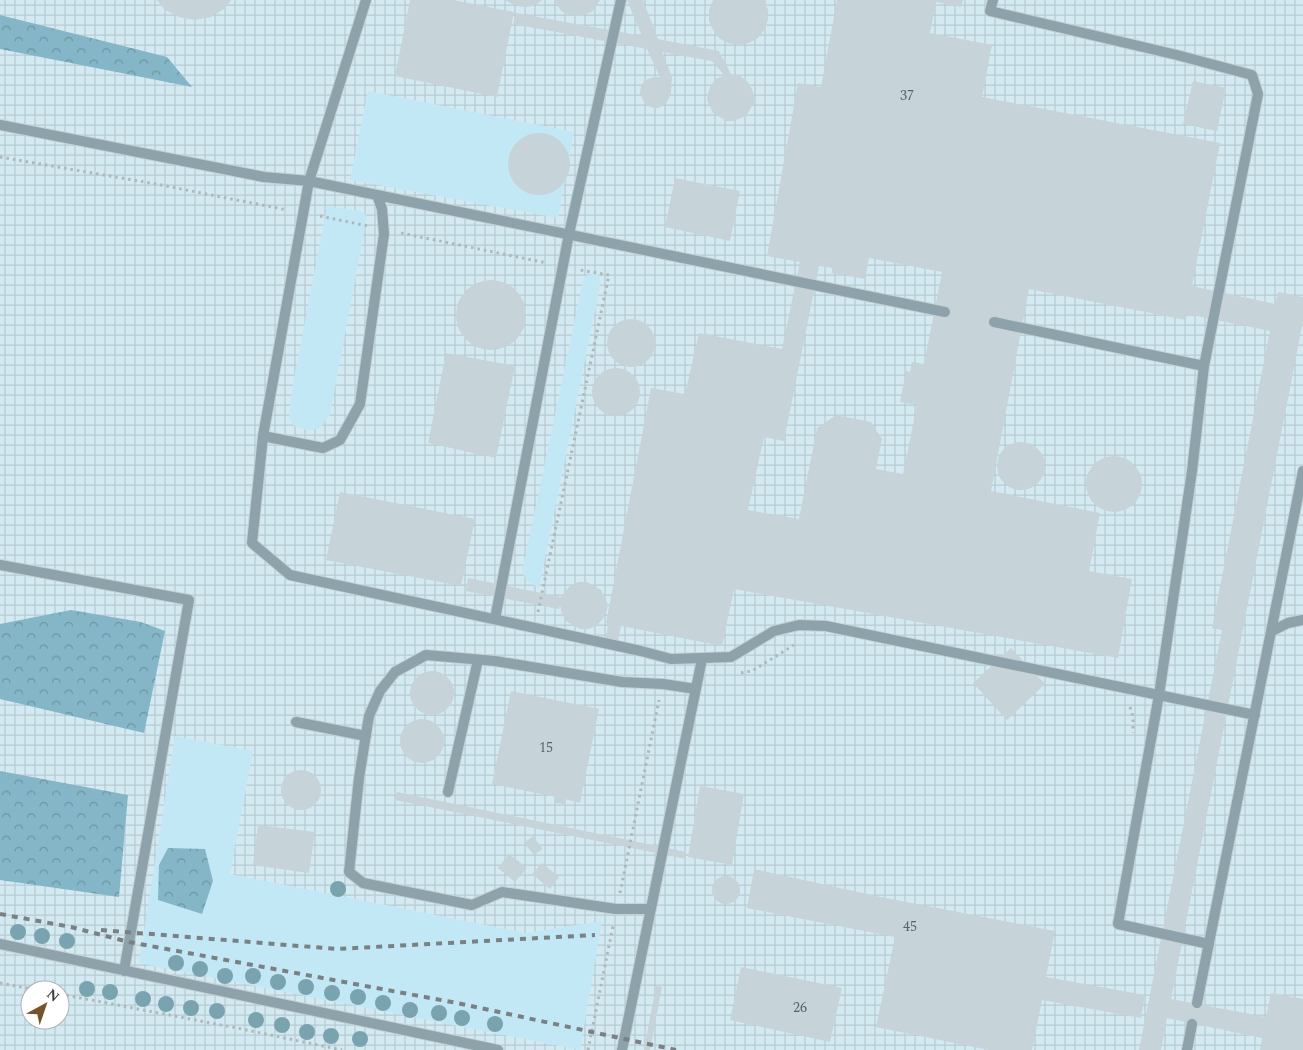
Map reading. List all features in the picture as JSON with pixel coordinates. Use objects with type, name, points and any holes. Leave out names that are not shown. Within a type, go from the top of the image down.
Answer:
[{"type":"lane","points":[[366,0],[309,181],[263,436],[252,543],[290,575],[671,659],[731,657],[774,631],[799,624],[826,626],[1255,715]]},
{"type":"lane","points":[[494,619],[569,234],[621,0]]},
{"type":"lane","points":[[992,0],[990,11],[1252,75],[1258,94],[1204,366],[1192,470],[1158,695],[1118,924],[1209,944]]},
{"type":"lane","points":[[0,126],[264,177],[309,181],[377,194],[945,312]]},
{"type":"lane","points":[[263,436],[323,448],[340,440],[360,404],[384,234],[382,209],[377,194]]},
{"type":"lane","points":[[994,322],[1204,366]]},
{"type":"lane","points":[[1197,1004],[1303,470]]},
{"type":"lane","points":[[0,565],[189,600],[124,971]]},
{"type":"lane","points":[[1272,631],[1288,623],[1303,620]]},
{"type":"lane","points":[[651,910],[616,909],[502,892],[472,904],[363,883],[349,872],[359,778],[369,716],[380,691],[396,672],[426,655],[478,660],[622,682],[663,684],[696,689]]},
{"type":"lane","points":[[622,1050],[702,659]]},
{"type":"lane","points":[[448,792],[478,660]]},
{"type":"lane","points":[[296,722],[366,736]]},
{"type":"lane","points":[[0,944],[498,1050]]},
{"type":"lane","points":[[1187,1050],[1192,1024]]},
{"type":"path","points":[[0,156],[279,208]]},
{"type":"path","points":[[734,674],[752,671],[800,643]]},
{"type":"path","points":[[588,1050],[663,684]]},
{"type":"path","points":[[1122,703],[1129,706],[1133,717],[1133,733]]},
{"type":"path","points":[[0,983],[20,987]]},
{"type":"path","points":[[70,996],[342,1050]]},
{"type":"shaded area","points":[[0,0],[1303,0],[1303,1050],[0,1050]]},
{"type":"shaded area","points":[[368,91],[574,132],[558,218],[350,180]]},
{"type":"shaded area","points":[[327,206],[361,211],[367,216],[330,415],[320,428],[308,431],[293,425],[289,418],[292,389]]},
{"type":"shaded area","points":[[599,273],[600,286],[539,588],[528,582],[522,572],[584,276]]},
{"type":"shaded area","points":[[175,736],[253,751],[230,874],[526,933],[602,921],[580,1050],[139,963]]},
{"type":"green space","points":[[0,15],[167,57],[192,87],[0,49]]},
{"type":"green space","points":[[71,610],[141,622],[165,631],[144,733],[0,699],[0,624]]},
{"type":"green space","points":[[0,771],[128,795],[119,897],[0,880]]},
{"type":"green space","points":[[168,848],[205,849],[213,881],[202,914],[158,900],[159,865]]},
{"type":"building","points":[[157,0],[231,0],[224,9],[211,17],[195,20],[179,17],[165,10]]},
{"type":"building","points":[[410,0],[453,0],[514,12],[497,97],[395,76]]},
{"type":"building","points":[[505,0],[542,0],[536,5],[527,7],[516,6]]},
{"type":"building","points":[[554,0],[600,0],[592,12],[580,16],[569,15],[561,11]]},
{"type":"building","points":[[627,0],[643,0],[658,39],[719,51],[731,74],[740,76],[751,87],[754,103],[746,116],[733,121],[726,121],[713,113],[707,100],[708,93],[716,79],[724,75],[712,61],[662,52],[672,77],[671,93],[666,104],[653,108],[645,104],[640,94],[641,86],[645,80],[660,77],[647,49],[513,24],[516,13],[642,36]]},
{"type":"building","points":[[713,0],[764,0],[768,10],[768,20],[764,30],[758,38],[749,43],[739,45],[728,43],[719,38],[709,21],[709,10]]},
{"type":"building","points":[[837,0],[963,0],[961,7],[936,2],[930,33],[992,45],[982,97],[1220,143],[1192,286],[1275,304],[1278,292],[1303,297],[1303,321],[1171,999],[1266,1017],[1271,993],[1303,999],[1303,1050],[1260,1050],[1262,1038],[1167,1018],[1161,1050],[1139,1050],[1222,630],[1212,628],[1270,331],[1187,314],[1186,320],[1029,289],[991,491],[1100,513],[1089,571],[1132,579],[1118,658],[734,589],[722,646],[621,626],[618,641],[606,639],[608,624],[606,623],[651,388],[685,394],[699,333],[782,349],[800,262],[767,256],[798,83],[821,87]],"holes":[[[869,258],[942,272],[924,364],[912,362],[910,372],[906,371],[900,402],[917,405],[903,474],[876,469],[882,439],[871,422],[836,415],[817,428],[799,519],[748,510],[764,437],[784,441],[819,266],[832,268],[832,273],[865,279]]]},
{"type":"building","points":[[1193,81],[1226,88],[1217,131],[1183,124]]},
{"type":"building","points":[[539,133],[556,138],[561,142],[565,147],[570,164],[565,181],[561,186],[556,190],[539,195],[522,190],[517,186],[513,181],[508,164],[513,147],[517,142],[522,138]]},
{"type":"building","points":[[675,178],[740,191],[730,241],[665,227]]},
{"type":"building","points":[[498,280],[511,286],[520,295],[524,301],[526,315],[524,329],[516,340],[505,348],[484,350],[477,348],[466,340],[458,329],[456,308],[458,301],[466,290],[477,282]]},
{"type":"building","points":[[626,319],[636,319],[648,326],[655,338],[655,348],[648,360],[636,367],[626,367],[618,363],[611,356],[607,348],[607,338],[611,330],[618,323]]},
{"type":"building","points":[[446,353],[515,366],[496,458],[428,443]]},
{"type":"building","points":[[611,368],[621,368],[633,375],[640,387],[640,397],[633,409],[621,416],[611,416],[603,412],[596,405],[592,397],[592,387],[596,379],[603,372]]},
{"type":"building","points":[[1016,442],[1026,442],[1035,446],[1041,452],[1044,457],[1044,475],[1035,486],[1026,490],[1016,490],[1007,486],[1001,480],[997,471],[997,461],[1001,452],[1007,446]]},
{"type":"building","points":[[1114,456],[1125,458],[1134,464],[1140,473],[1142,484],[1140,495],[1134,504],[1125,510],[1114,512],[1103,510],[1094,504],[1088,495],[1086,484],[1088,473],[1094,464],[1103,458]]},
{"type":"building","points":[[340,492],[475,519],[461,586],[326,560]]},
{"type":"building","points":[[468,578],[561,597],[571,585],[587,582],[601,590],[608,605],[602,620],[596,626],[589,629],[580,629],[566,621],[560,605],[559,609],[466,591]]},
{"type":"building","points":[[1011,648],[1045,684],[1007,720],[973,683]]},
{"type":"building","points":[[432,671],[444,675],[450,681],[454,693],[450,705],[444,711],[432,715],[420,711],[414,705],[410,693],[414,681],[420,675]]},
{"type":"building","points":[[511,691],[599,709],[580,803],[565,799],[564,804],[554,803],[556,797],[492,784]]},
{"type":"building","points":[[422,719],[434,723],[440,729],[444,741],[440,753],[434,759],[422,763],[410,759],[404,753],[400,741],[404,729],[410,723]]},
{"type":"building","points":[[305,770],[312,773],[318,779],[321,790],[320,798],[312,807],[305,810],[297,810],[290,807],[282,798],[281,786],[284,779],[293,771]]},
{"type":"building","points":[[700,786],[744,794],[732,865],[688,857]]},
{"type":"building","points":[[397,792],[686,852],[686,859],[395,800]]},
{"type":"building","points":[[258,825],[315,832],[309,873],[253,865]]},
{"type":"building","points":[[533,836],[543,849],[534,855],[524,843]]},
{"type":"building","points":[[509,854],[527,868],[515,882],[498,868]]},
{"type":"building","points":[[542,863],[559,877],[550,889],[532,874]]},
{"type":"building","points":[[754,869],[876,896],[1055,931],[1046,977],[1145,995],[1141,1018],[1042,1000],[1032,1050],[989,1050],[876,1027],[895,937],[747,908]]},
{"type":"building","points":[[726,876],[736,880],[740,890],[736,900],[726,904],[716,900],[712,890],[716,880]]},
{"type":"building","points":[[741,967],[842,988],[830,1042],[730,1020]]},
{"type":"building","points":[[656,986],[662,987],[650,1050],[644,1050]]},
{"type":"railway","points":[[0,914],[71,927],[129,942],[457,1003],[676,1050]]},
{"type":"railway","points":[[101,930],[337,949],[595,935]]}]
